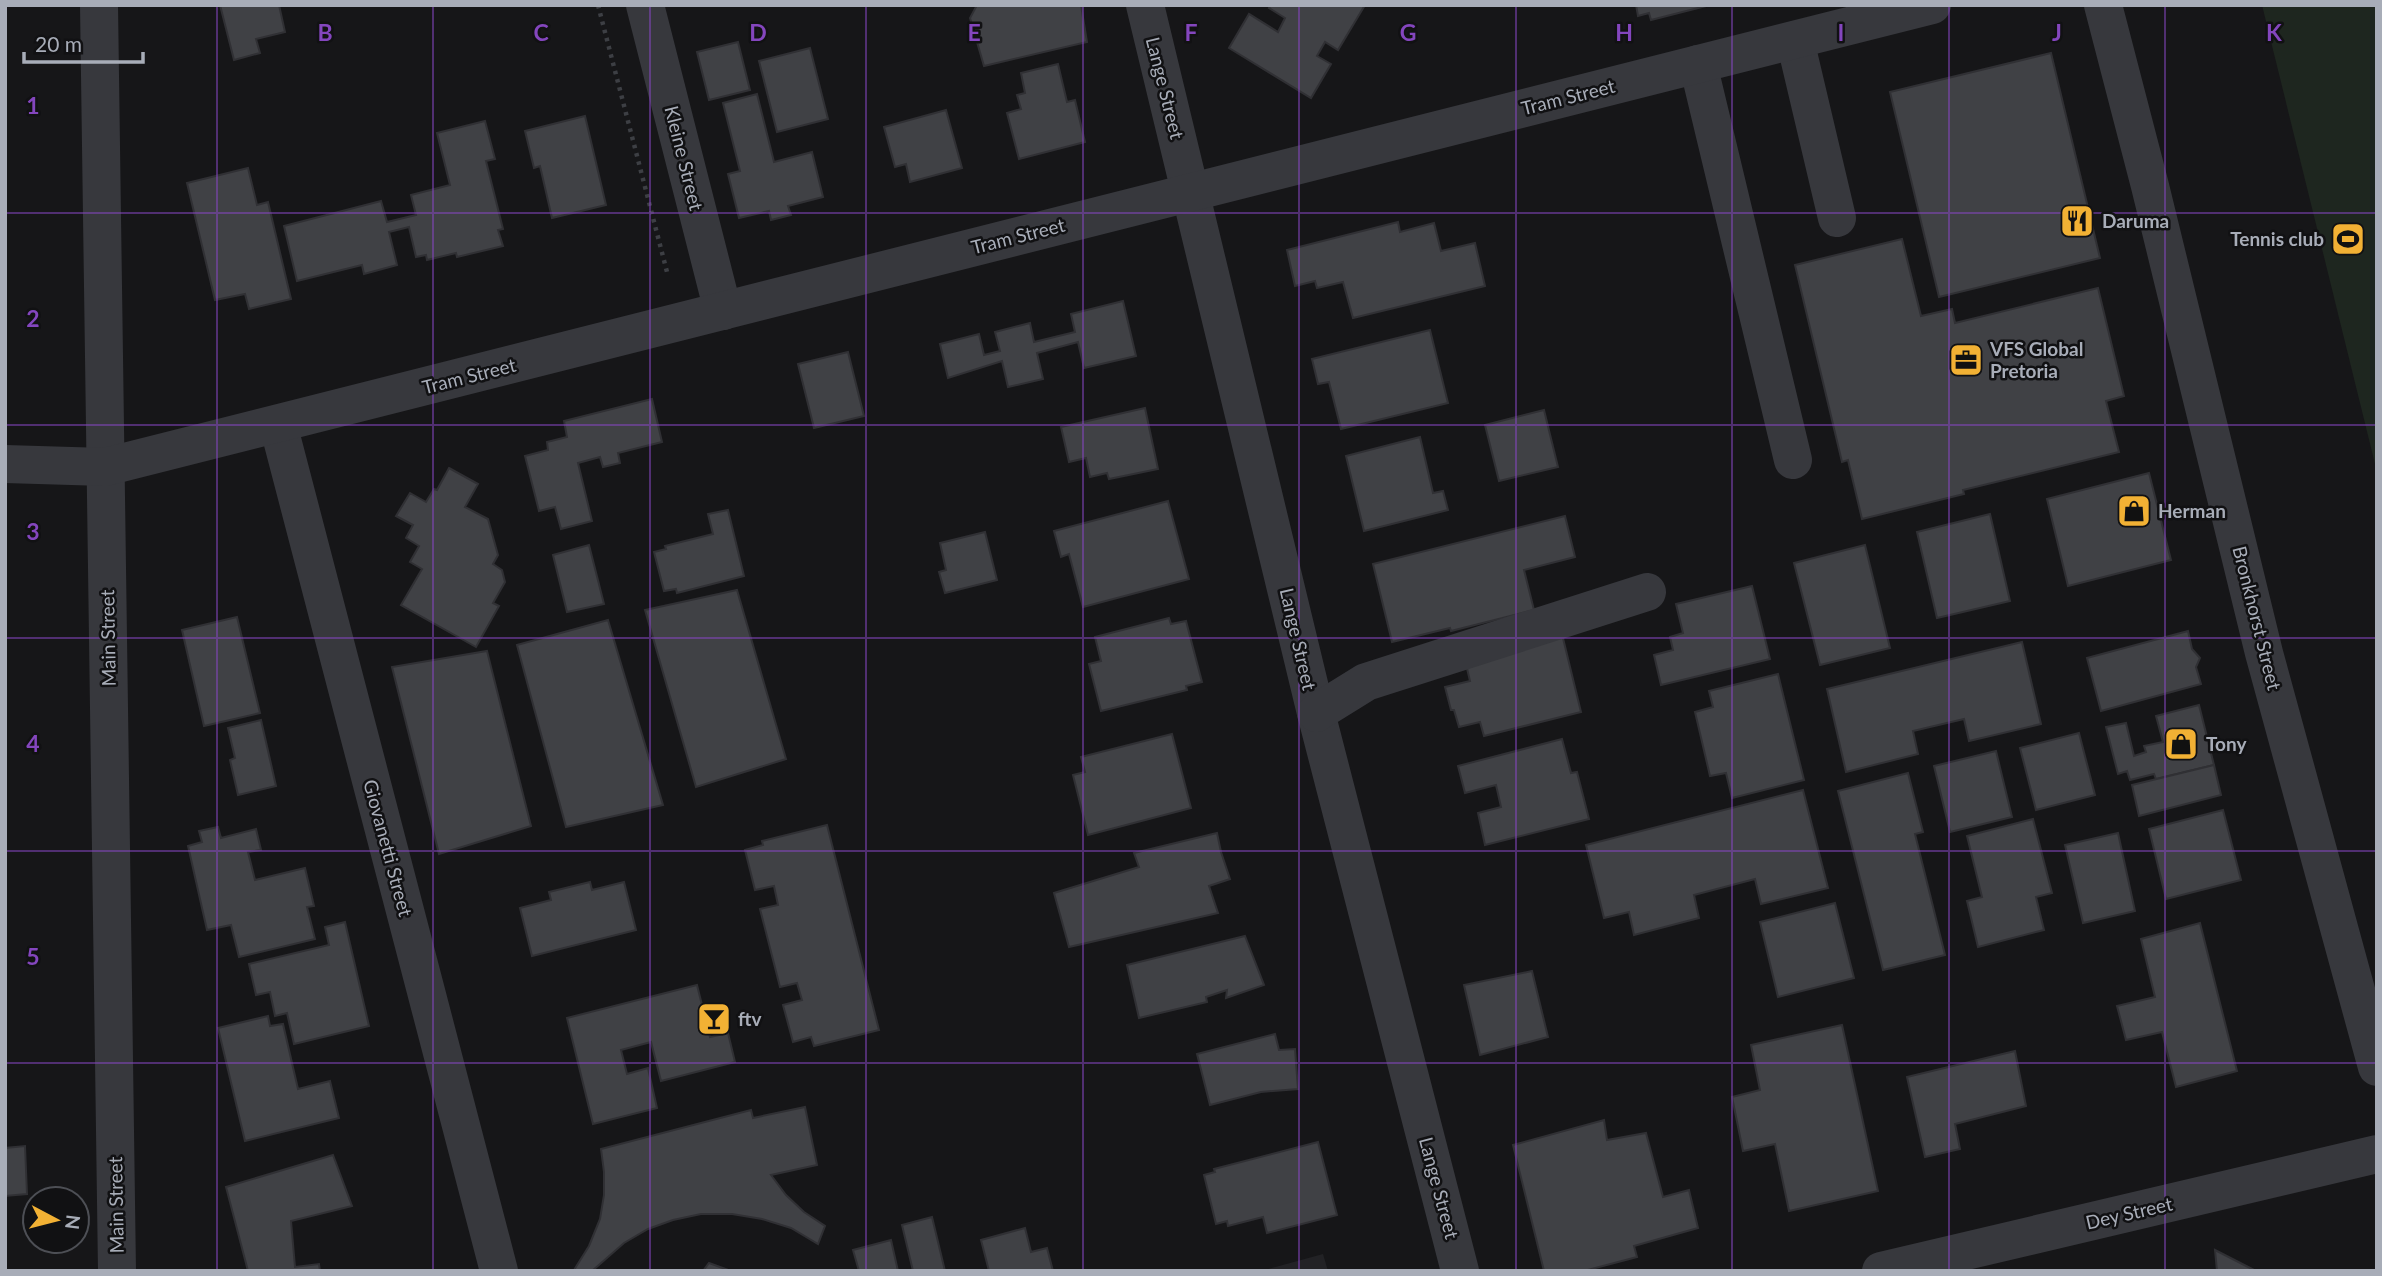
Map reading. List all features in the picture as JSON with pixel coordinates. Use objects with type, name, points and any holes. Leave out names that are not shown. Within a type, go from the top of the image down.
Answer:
[{"type":"street","name":"Main Street","points":[[99,5],[117,1271]]},
{"type":"street","name":"Kleine Street","points":[[645,5],[723,311]]},
{"type":"street","name":"Lange Street","points":[[1145,5],[1316,713],[1460,1271]]},
{"type":"street","name":"Tram Street","points":[[5,464],[105,467],[1932,5]]},
{"type":"street","name":"Bronkhorst Street","points":[[2103,5],[2264,653],[2377,1067]]},
{"type":"street","points":[[1795,40],[1837,218]]},
{"type":"street","points":[[1698,64],[1793,460]]},
{"type":"street","name":"Giovanetti Street","points":[[278,424],[499,1271]]},
{"type":"street","points":[[1316,713],[1366,682],[1647,592]]},
{"type":"street","name":"Dey Street","points":[[1881,1271],[2377,1154]]},
{"type":"path","points":[[598,5],[667,272]]},
{"type":"shaded area","name":"Tennis club","points":[[2262,5],[2377,5],[2377,472]]},
{"type":"shaded area","points":[[1323,1254],[1328,1271],[1261,1271]]},
{"type":"building","points":[[220,5],[279,5],[285,32],[256,39],[260,53],[234,60]]},
{"type":"building","points":[[977,5],[1081,5],[1087,42],[984,66],[970,18]]},
{"type":"building","points":[[1271,5],[1365,5],[1338,50],[1325,42],[1317,56],[1331,64],[1311,98],[1229,48],[1249,14],[1278,32],[1285,18],[1269,8]]},
{"type":"building","points":[[1636,5],[1710,5],[1651,20],[1649,13],[1638,16]]},
{"type":"building","points":[[738,42],[750,90],[709,100],[697,52]]},
{"type":"building","points":[[810,48],[828,119],[777,132],[759,61]]},
{"type":"building","points":[[2051,53],[2100,258],[1939,297],[1890,92]]},
{"type":"building","points":[[1058,64],[1067,102],[1075,100],[1085,142],[1019,159],[1007,113],[1021,109],[1017,95],[1025,93],[1021,73]]},
{"type":"building","points":[[757,94],[774,162],[812,152],[823,197],[788,206],[791,215],[771,220],[769,211],[739,218],[728,174],[740,171],[723,103]]},
{"type":"building","points":[[946,110],[962,168],[910,182],[906,164],[895,167],[884,127]]},
{"type":"building","points":[[585,116],[606,205],[552,218],[540,166],[534,168],[525,131]]},
{"type":"building","points":[[485,121],[495,159],[486,161],[503,229],[498,230],[503,246],[457,257],[456,253],[427,260],[426,255],[416,257],[409,227],[389,232],[397,265],[364,274],[362,265],[297,281],[284,226],[381,201],[387,222],[416,215],[411,195],[450,185],[437,133]]},
{"type":"building","points":[[248,168],[257,205],[268,202],[291,299],[249,309],[245,294],[215,300],[187,183]]},
{"type":"building","points":[[1398,222],[1400,232],[1434,223],[1441,251],[1475,243],[1485,286],[1353,318],[1343,282],[1317,288],[1315,281],[1295,286],[1287,250]]},
{"type":"building","name":"VFS Global Pretoria","points":[[1902,239],[1921,316],[1952,309],[1955,323],[2098,288],[2124,396],[2106,401],[2119,452],[1963,490],[1964,494],[1862,519],[1848,460],[1842,462],[1795,265]]},
{"type":"building","points":[[1123,301],[1136,356],[1084,368],[1078,342],[1037,353],[1043,379],[1008,387],[1002,361],[948,378],[940,344],[979,334],[984,355],[1000,351],[995,332],[1030,323],[1034,342],[1075,332],[1071,314]]},
{"type":"building","points":[[1430,330],[1448,403],[1341,429],[1329,382],[1318,384],[1312,359]]},
{"type":"building","points":[[848,352],[864,416],[814,428],[798,364]]},
{"type":"building","points":[[652,399],[662,442],[618,453],[620,463],[603,467],[600,457],[578,463],[592,521],[561,529],[555,507],[539,511],[525,456],[548,450],[547,442],[567,437],[564,421]]},
{"type":"building","points":[[1145,408],[1158,469],[1109,479],[1107,473],[1090,477],[1086,458],[1069,462],[1061,427]]},
{"type":"building","points":[[1544,410],[1558,467],[1499,481],[1485,425]]},
{"type":"building","points":[[1420,437],[1433,493],[1443,491],[1448,510],[1364,531],[1346,456]]},
{"type":"building","points":[[449,468],[478,484],[465,507],[488,519],[498,555],[493,564],[502,570],[505,582],[493,603],[499,606],[476,647],[401,605],[422,569],[410,562],[419,546],[406,538],[413,525],[396,516],[410,493],[426,502],[434,489],[437,490]]},
{"type":"building","points":[[2149,473],[2171,560],[2068,586],[2047,499]]},
{"type":"building","points":[[1168,501],[1189,579],[1083,607],[1069,554],[1061,557],[1054,531]]},
{"type":"building","points":[[728,510],[744,576],[677,593],[676,589],[664,591],[654,552],[666,549],[665,546],[713,534],[708,514]]},
{"type":"building","points":[[1990,514],[2010,601],[1937,618],[1917,532]]},
{"type":"building","points":[[1565,516],[1575,557],[1524,570],[1534,610],[1451,631],[1450,628],[1392,642],[1373,564]]},
{"type":"building","points":[[985,532],[997,580],[945,593],[939,572],[946,570],[940,543]]},
{"type":"building","points":[[589,545],[604,604],[567,612],[553,555]]},
{"type":"building","points":[[1865,545],[1890,648],[1820,665],[1794,563]]},
{"type":"building","points":[[1752,586],[1770,659],[1661,685],[1654,655],[1673,650],[1670,637],[1683,633],[1676,604]]},
{"type":"building","points":[[737,590],[786,759],[696,787],[645,610]]},
{"type":"building","points":[[237,617],[260,713],[204,726],[182,630]]},
{"type":"building","points":[[1169,618],[1171,624],[1186,621],[1202,682],[1186,686],[1187,690],[1101,711],[1089,664],[1101,661],[1095,637]]},
{"type":"building","points":[[608,620],[663,805],[566,827],[517,645]]},
{"type":"building","points":[[2188,631],[2192,649],[2200,658],[2196,667],[2201,684],[2101,711],[2087,658]]},
{"type":"building","points":[[1562,634],[1581,712],[1484,736],[1480,722],[1459,727],[1445,687],[1470,681],[1465,660]]},
{"type":"building","points":[[2022,642],[2041,724],[1969,741],[1964,719],[1913,731],[1918,754],[1846,772],[1827,689]]},
{"type":"building","points":[[487,651],[531,826],[439,854],[392,667]]},
{"type":"building","points":[[1778,674],[1804,780],[1732,798],[1726,773],[1710,776],[1695,712],[1713,707],[1709,691]]},
{"type":"building","name":"Tony","points":[[2199,705],[2214,765],[2156,779],[2154,774],[2130,780],[2127,771],[2118,774],[2106,727],[2126,723],[2134,756],[2146,752],[2144,746],[2163,742],[2156,716]]},
{"type":"building","points":[[261,720],[276,786],[238,795],[230,760],[235,758],[228,728]]},
{"type":"building","points":[[2079,733],[2095,795],[2036,810],[2020,748]]},
{"type":"building","points":[[1172,734],[1191,808],[1088,835],[1073,775],[1085,772],[1081,757]]},
{"type":"building","points":[[1562,739],[1571,773],[1577,772],[1589,819],[1485,845],[1478,813],[1501,807],[1496,785],[1465,793],[1458,766]]},
{"type":"building","points":[[1996,751],[2012,817],[1950,832],[1934,766]]},
{"type":"building","points":[[2214,765],[2221,795],[2139,816],[2132,785]]},
{"type":"building","points":[[1908,773],[1923,832],[1915,834],[1945,955],[1883,970],[1838,791]]},
{"type":"building","points":[[1803,790],[1828,888],[1761,904],[1755,879],[1694,895],[1699,918],[1634,935],[1629,912],[1604,918],[1586,845]]},
{"type":"building","points":[[2223,810],[2241,880],[2166,899],[2149,829]]},
{"type":"building","points":[[2033,819],[2052,893],[2036,897],[2044,930],[1978,947],[1967,901],[1982,897],[1967,836]]},
{"type":"building","points":[[827,825],[879,1030],[814,1046],[811,1037],[793,1042],[783,1005],[802,1000],[797,983],[780,987],[760,909],[778,905],[774,886],[755,890],[745,850],[763,845],[762,841]]},
{"type":"building","points":[[218,827],[221,838],[256,829],[261,850],[248,852],[255,880],[305,868],[314,906],[307,907],[315,939],[239,957],[231,925],[207,930],[188,846],[202,842],[199,831]]},
{"type":"building","points":[[1217,833],[1230,879],[1209,886],[1218,913],[1069,947],[1054,893],[1139,867],[1134,853]]},
{"type":"building","points":[[2118,833],[2135,911],[2083,923],[2065,845]]},
{"type":"building","points":[[590,882],[592,890],[624,882],[636,930],[532,956],[520,908],[551,900],[549,892]]},
{"type":"building","points":[[1835,903],[1854,978],[1778,997],[1760,922]]},
{"type":"building","points":[[345,922],[369,1026],[294,1044],[287,1013],[275,1016],[270,992],[256,995],[249,964],[329,945],[325,927]]},
{"type":"building","points":[[2200,923],[2237,1071],[2176,1087],[2162,1032],[2126,1040],[2117,1006],[2155,997],[2141,939]]},
{"type":"building","points":[[1245,936],[1264,985],[1226,998],[1227,990],[1206,997],[1207,1002],[1139,1018],[1127,965]]},
{"type":"building","points":[[1532,971],[1548,1037],[1480,1055],[1464,985]]},
{"type":"building","points":[[697,985],[710,1037],[728,1033],[735,1062],[661,1081],[651,1042],[621,1050],[627,1074],[648,1068],[657,1108],[593,1124],[567,1018]]},
{"type":"building","points":[[268,1016],[270,1026],[283,1024],[298,1089],[330,1081],[339,1118],[245,1141],[218,1028]]},
{"type":"building","points":[[1842,1025],[1878,1191],[1789,1211],[1775,1144],[1743,1151],[1732,1097],[1760,1090],[1751,1045]]},
{"type":"building","points":[[1275,1034],[1279,1050],[1295,1049],[1298,1089],[1261,1092],[1210,1105],[1197,1054]]},
{"type":"building","points":[[2015,1051],[2026,1106],[1955,1124],[1960,1149],[1925,1157],[1907,1077]]},
{"type":"building","points":[[805,1107],[817,1165],[771,1175],[786,1195],[804,1212],[825,1226],[818,1244],[791,1228],[762,1219],[732,1214],[701,1214],[648,1229],[624,1243],[592,1271],[574,1270],[589,1246],[600,1219],[604,1195],[601,1149],[751,1110],[753,1118]]},
{"type":"building","points":[[1604,1120],[1607,1140],[1646,1133],[1663,1197],[1689,1190],[1698,1228],[1634,1246],[1637,1257],[1584,1271],[1544,1271],[1513,1145]]},
{"type":"building","points":[[1318,1142],[1337,1215],[1267,1233],[1263,1217],[1228,1226],[1227,1221],[1216,1224],[1204,1175],[1215,1172],[1214,1169]]},
{"type":"building","points":[[25,1146],[27,1185],[21,1185],[21,1195],[5,1196],[5,1148]]},
{"type":"building","points":[[333,1155],[352,1206],[291,1221],[295,1267],[319,1264],[320,1271],[248,1271],[226,1187]]},
{"type":"building","points":[[932,1217],[945,1271],[913,1271],[902,1225]]},
{"type":"building","points":[[1025,1228],[1031,1252],[1047,1248],[1053,1271],[989,1271],[981,1240]]},
{"type":"building","points":[[891,1240],[898,1271],[859,1271],[853,1250]]},
{"type":"building","points":[[2215,1250],[2256,1271],[2217,1271]]},
{"type":"building","points":[[709,1263],[731,1271],[703,1271]]},
{"type":"place","name":"Daruma","points":[[2077,221]]},
{"type":"place","name":"Tennis club","points":[[2348,239]]},
{"type":"place","name":"VFS Global Pretoria","points":[[1966,360]]},
{"type":"place","name":"Herman","points":[[2134,511]]},
{"type":"place","name":"Tony","points":[[2181,744]]},
{"type":"place","name":"ftv","points":[[714,1019]]}]
